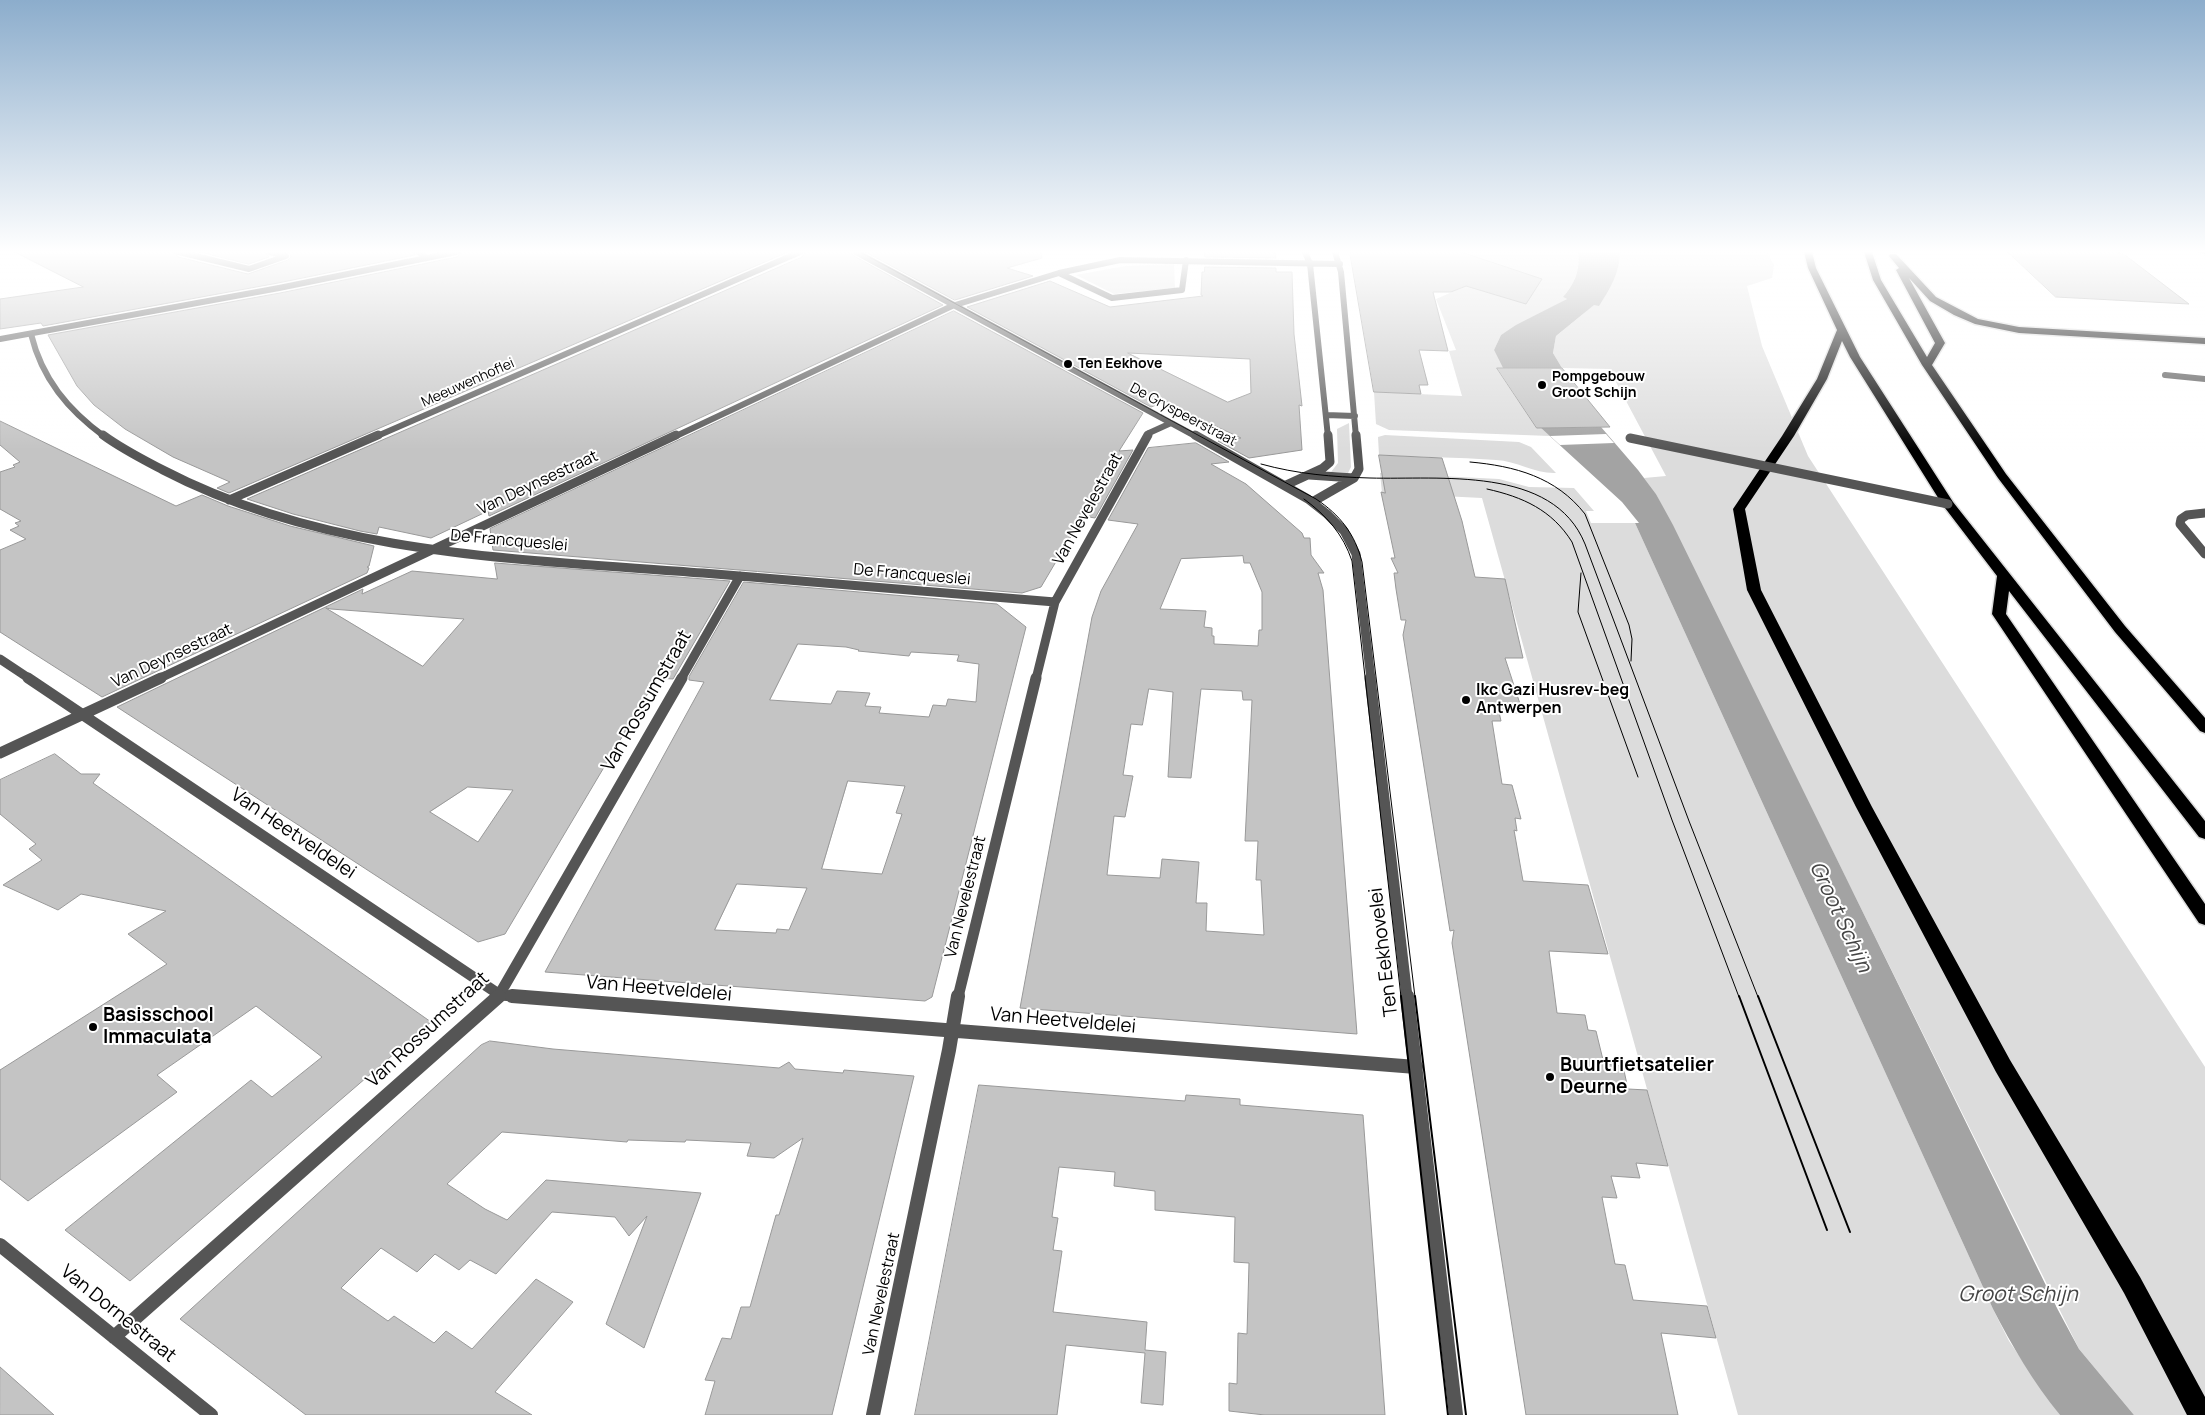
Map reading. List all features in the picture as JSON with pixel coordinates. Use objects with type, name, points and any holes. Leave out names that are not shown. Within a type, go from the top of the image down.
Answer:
[{"type":"highway","points":[[1836,318],[1855,357],[1948,504],[2205,833]]},
{"type":"highway","points":[[1900,318],[1928,365],[2002,476],[2120,629],[2205,728]]},
{"type":"highway","points":[[1925,318],[1940,343],[1928,365]]},
{"type":"highway","points":[[1968,318],[2019,330],[2205,341]]},
{"type":"highway","points":[[1842,330],[1822,379],[1788,436],[1739,509],[1754,590],[1864,807],[2003,1066],[2132,1285],[2200,1415]]},
{"type":"highway","points":[[2004,576],[1999,614],[2205,918]]},
{"type":"street","points":[[0,339],[32,337],[127,318]]},
{"type":"street","name":"Meeuwenhoflei","points":[[229,500],[648,318]]},
{"type":"street","name":"Van Deynsestraat","points":[[0,753],[926,318]]},
{"type":"street","name":"De Gryspeerstraat","points":[[978,318],[1286,485]]},
{"type":"street","points":[[1286,485],[1323,468],[1330,462],[1316,318]]},
{"type":"street","points":[[1314,502],[1354,478],[1359,469],[1345,318]]},
{"type":"street","name":"De Francqueslei","points":[[32,337],[43,368],[64,402],[85,422],[108,439],[165,473],[195,488],[321,528],[432,549],[1055,602]]},
{"type":"street","points":[[2165,376],[2205,379]]},
{"type":"street","points":[[1326,415],[1355,416]]},
{"type":"street","name":"Van Nevelestraat","points":[[873,1415],[952,1030],[1055,602],[1149,433],[1171,423]]},
{"type":"street","points":[[1630,438],[1948,504]]},
{"type":"street","points":[[1308,475],[1354,478]]},
{"type":"street","name":"Ten Eekhovelei","points":[[1286,485],[1314,502],[1342,526],[1351,540],[1356,554],[1456,1415]]},
{"type":"street","points":[[2205,513],[2187,515],[2181,519],[2180,524],[2205,554]]},
{"type":"street","name":"Van Rossumstraat","points":[[114,1337],[500,995],[740,576]]},
{"type":"street","name":"Van Heetveldelei","points":[[2,663],[500,995],[1416,1066]]},
{"type":"street","name":"Van Dornestraat","points":[[0,1245],[211,1415]]},
{"type":"shaded area","points":[[1443,318],[1532,318],[1501,335],[1494,350],[1503,368],[1497,369],[1537,428],[1541,428],[1550,436],[1389,430],[1376,424],[1374,392],[1462,396],[1449,351],[1456,350]]},
{"type":"shaded area","points":[[1755,318],[1762,346],[1808,456],[2205,1067],[2205,1415],[2134,1415],[2079,1349],[1656,494],[1644,478],[1666,476],[1609,369],[1562,368],[1553,353],[1556,336],[1577,319]]},
{"type":"shaded area","points":[[1349,423],[1351,467],[1348,473],[1331,472],[1338,463],[1337,429]]},
{"type":"shaded area","points":[[1385,435],[1519,442],[1531,447],[1556,473],[1541,472],[1496,460],[1379,455],[1378,437]]},
{"type":"shaded area","points":[[1380,473],[1499,479],[1529,487],[1574,488],[1594,511],[1586,511],[1591,523],[1635,523],[1993,1309],[2009,1341],[2060,1415],[1738,1415],[1482,498],[1382,493]]},
{"type":"water","points":[[1530,318],[1578,318],[1556,336],[1553,353],[1562,368],[1503,368],[1494,350],[1501,335]]},
{"type":"water","name":"Groot Schijn","points":[[1601,427],[1656,494],[1673,525],[2058,1310],[2079,1349],[2134,1415],[2060,1415],[2032,1377],[2000,1323],[1635,523],[1639,523],[1622,502],[1541,428]]},
{"type":"pier","points":[[1606,434],[1614,443],[1560,445],[1550,436]]},
{"type":"building","points":[[0,318],[87,318],[43,326],[41,323],[0,329]]},
{"type":"building","points":[[142,318],[635,318],[229,493],[217,488],[230,482],[173,457],[125,429],[94,405],[77,386],[48,335]]},
{"type":"building","points":[[662,318],[915,318],[489,516],[488,511],[431,538],[379,527],[377,534],[360,531],[293,514],[247,499]]},
{"type":"building","points":[[939,318],[967,318],[1143,413],[1119,451],[1133,450],[1095,518],[1083,516],[1041,587],[1022,593],[493,550],[490,529]]},
{"type":"building","points":[[987,318],[1293,318],[1302,406],[1299,405],[1302,450],[1249,458],[1218,441],[1241,438],[1164,402],[1151,407]],"holes":[[[1128,353],[1250,359],[1251,393],[1228,402]]]},
{"type":"building","points":[[1361,318],[1440,318],[1448,351],[1419,350],[1428,385],[1419,385],[1421,394],[1374,392]]},
{"type":"building","name":"Pompgebouw Groot Schijn","points":[[1497,368],[1562,368],[1610,427],[1537,428]]},
{"type":"building","points":[[0,421],[176,506],[202,495],[228,506],[290,526],[374,546],[369,566],[367,567],[369,568],[367,573],[102,697],[0,632],[0,550],[26,539],[10,530],[19,526],[15,523],[21,521],[0,509],[0,472],[15,467],[13,465],[20,462],[0,445]]},
{"type":"building","points":[[1196,443],[1229,462],[1211,464],[1246,484],[1302,533],[1304,538],[1310,538],[1311,555],[1324,573],[1318,573],[1323,590],[1357,1034],[1020,1008],[1092,617],[1101,591],[1138,524],[1108,520],[1148,448]],"holes":[[[1243,556],[1244,563],[1250,563],[1262,592],[1262,630],[1259,630],[1258,646],[1214,644],[1212,628],[1204,627],[1206,611],[1160,609],[1181,559]],[[1149,689],[1173,692],[1168,777],[1191,778],[1201,689],[1242,691],[1243,700],[1252,700],[1245,841],[1258,841],[1256,880],[1261,880],[1264,935],[1206,931],[1207,903],[1196,903],[1199,862],[1162,859],[1160,878],[1107,875],[1114,816],[1125,817],[1133,776],[1123,775],[1131,724],[1142,725]]]},
{"type":"building","points":[[1379,455],[1442,458],[1462,521],[1475,577],[1505,579],[1523,658],[1505,658],[1523,713],[1499,712],[1501,721],[1492,721],[1502,784],[1512,785],[1521,819],[1515,818],[1517,831],[1514,830],[1523,881],[1588,885],[1608,954],[1549,951],[1557,1013],[1585,1015],[1588,1030],[1596,1031],[1604,1064],[1623,1066],[1628,1089],[1647,1090],[1668,1166],[1636,1163],[1640,1178],[1611,1176],[1617,1198],[1602,1197],[1615,1264],[1625,1265],[1633,1300],[1707,1306],[1716,1338],[1661,1333],[1678,1415],[1526,1415],[1452,943],[1454,930],[1450,931],[1403,635],[1406,620],[1401,620],[1394,573],[1398,573],[1391,558],[1395,558],[1381,492],[1385,493]]},
{"type":"building","points":[[495,563],[730,581],[673,679],[657,678],[505,934],[478,942],[117,707],[363,589],[362,594],[412,571],[497,579]],"holes":[[[326,608],[331,609],[464,619],[423,666]],[[468,787],[513,790],[478,842],[430,812]]]},
{"type":"building","points":[[744,582],[997,604],[1026,627],[932,997],[925,1001],[545,972],[704,682],[689,680]],"holes":[[[798,644],[846,647],[858,651],[909,656],[911,652],[959,655],[957,661],[979,664],[976,702],[948,699],[946,706],[933,705],[929,717],[879,713],[881,707],[865,706],[870,693],[837,691],[831,704],[770,700]],[[848,781],[905,786],[896,813],[902,814],[882,874],[822,869]],[[737,884],[807,888],[789,930],[777,929],[776,933],[715,930]]]},
{"type":"building","points":[[55,754],[81,774],[100,774],[93,783],[431,1022],[130,1281],[65,1230],[251,1080],[272,1097],[322,1057],[256,1006],[157,1075],[177,1092],[28,1201],[0,1179],[0,1070],[167,964],[128,934],[166,911],[81,894],[58,910],[3,885],[42,860],[29,849],[36,844],[0,814],[0,780]]},
{"type":"building","points":[[490,1041],[553,1049],[779,1068],[789,1062],[795,1069],[843,1073],[844,1070],[914,1076],[832,1415],[705,1415],[715,1381],[705,1380],[722,1338],[731,1339],[741,1307],[750,1307],[776,1215],[779,1215],[803,1138],[774,1158],[747,1156],[751,1143],[686,1140],[685,1142],[628,1140],[627,1142],[502,1132],[447,1184],[485,1209],[507,1220],[546,1180],[701,1193],[644,1348],[606,1324],[647,1216],[629,1236],[615,1217],[552,1212],[496,1274],[470,1260],[459,1270],[435,1254],[417,1272],[381,1248],[341,1288],[388,1321],[394,1316],[434,1343],[446,1331],[472,1349],[536,1279],[573,1302],[495,1392],[532,1415],[306,1415],[180,1319],[481,1045]]},
{"type":"building","points":[[979,1085],[1185,1101],[1186,1095],[1240,1099],[1240,1105],[1363,1115],[1385,1415],[1265,1415],[1229,1411],[1229,1383],[1237,1384],[1238,1333],[1247,1334],[1249,1263],[1234,1262],[1235,1217],[1155,1210],[1155,1191],[1114,1186],[1115,1172],[1059,1167],[1052,1217],[1058,1218],[1053,1250],[1062,1251],[1053,1312],[1147,1322],[1145,1350],[1166,1352],[1163,1405],[1141,1403],[1145,1353],[1066,1345],[1057,1415],[915,1415]]},
{"type":"building","points":[[0,1367],[54,1415],[0,1415]]},
{"type":"tram line","points":[[982,318],[1316,499],[1325,505],[1351,534],[1362,562],[1415,997]]},
{"type":"tram line","points":[[1470,462],[1519,470],[1548,482],[1574,501],[1585,514],[1629,625],[1632,639],[1631,661]]},
{"type":"tram line","points":[[1261,464],[1302,473],[1329,476],[1460,479],[1491,482],[1521,489],[1548,501],[1569,519],[1585,544],[1689,821],[1758,997]]},
{"type":"tram line","points":[[1487,489],[1513,496],[1536,506],[1555,521],[1572,542],[1672,820],[1739,997]]},
{"type":"tram line","points":[[1304,499],[1333,526],[1344,542],[1352,561],[1401,997]]},
{"type":"tram line","points":[[1581,573],[1578,612],[1638,777]]},
{"type":"tram line","points":[[1401,996],[1448,1415]]},
{"type":"tram line","points":[[1415,996],[1466,1415]]},
{"type":"tram line","points":[[1739,996],[1827,1230]]},
{"type":"tram line","points":[[1758,996],[1850,1232]]},
{"type":"place","name":"Ten Eekhove","points":[[1068,364]]},
{"type":"place","name":"Pompgebouw Groot Schijn","points":[[1542,385]]},
{"type":"place","name":"Ikc Gazi Husrev-beg Antwerpen","points":[[1466,700]]},
{"type":"place","name":"Basisschool Immaculata","points":[[93,1027]]},
{"type":"place","name":"Buurtfietsatelier Deurne","points":[[1550,1077]]}]
